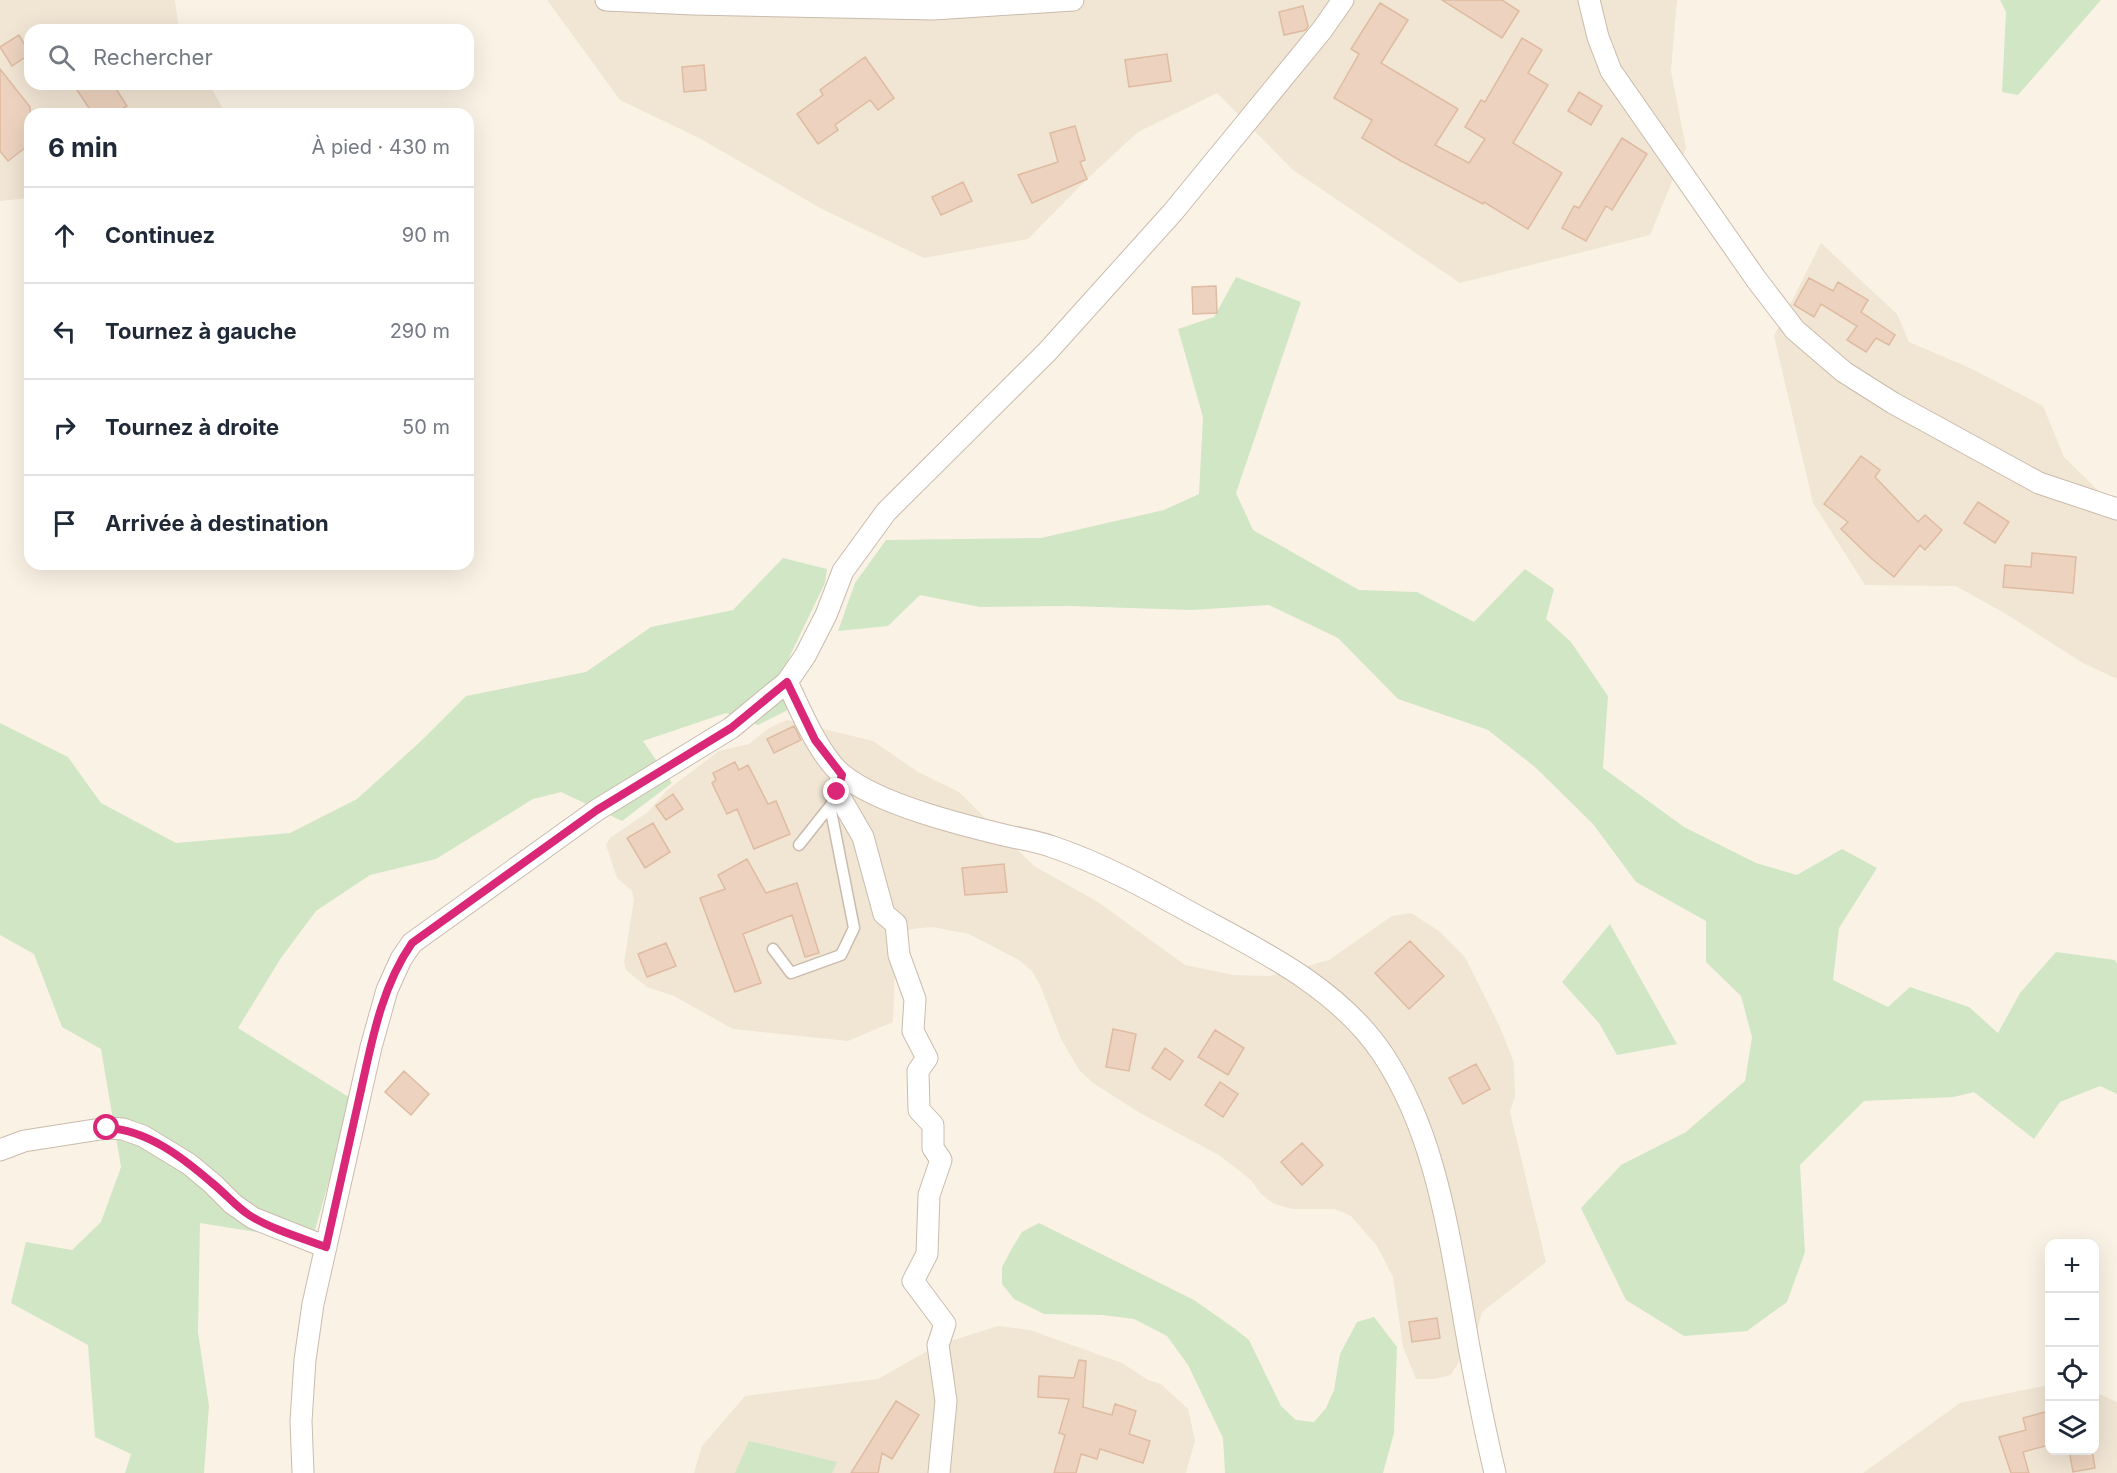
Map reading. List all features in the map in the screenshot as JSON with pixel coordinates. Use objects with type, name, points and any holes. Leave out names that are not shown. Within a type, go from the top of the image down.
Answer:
[{"type":"street","points":[[606,0],[693,4],[793,2],[934,9],[1073,0]]},
{"type":"street","points":[[303,1473],[301,1421],[305,1360],[313,1304],[374,1036],[387,990],[401,959],[412,943],[597,810],[731,728],[787,682],[805,656],[826,615],[843,571],[886,512],[1047,352],[1157,230],[1323,30],[1343,0]]},
{"type":"street","points":[[1589,0],[1598,37],[1611,71],[1756,279],[1795,330],[1844,372],[1893,403],[2039,483],[2117,509]]},
{"type":"street","points":[[787,682],[836,791],[862,837],[884,914],[896,924],[899,955],[915,999],[913,1031],[927,1058],[918,1071],[919,1110],[933,1125],[933,1148],[940,1160],[929,1195],[927,1254],[914,1281],[945,1324],[938,1346],[946,1401],[939,1473]]},
{"type":"street","points":[[836,791],[870,792],[904,806],[1052,846],[1098,865],[1186,910],[1296,972],[1353,1019],[1381,1052],[1401,1086],[1426,1142],[1443,1202],[1495,1473]]},
{"type":"street","points":[[0,1150],[24,1141],[107,1128],[123,1129],[143,1136],[189,1164],[233,1204],[253,1218],[326,1247]]},
{"type":"lane","points":[[799,845],[836,791]]},
{"type":"lane","points":[[773,949],[791,973],[841,955],[854,928],[836,791]]},
{"type":"shaded area","points":[[0,0],[175,0],[178,24],[24,24],[24,90],[212,90],[223,108],[24,108],[24,199],[0,201]]},
{"type":"shaded area","points":[[547,0],[1677,0],[1671,71],[1686,148],[1650,235],[1460,283],[1293,170],[1217,93],[1138,132],[1087,179],[1028,239],[924,258],[822,209],[701,139],[620,100]]},
{"type":"shaded area","points":[[1821,243],[1897,314],[1909,342],[1970,368],[2043,406],[2064,457],[2117,509],[2117,679],[2083,663],[2006,614],[1956,586],[1865,585],[1813,503],[1774,336]]},
{"type":"shaded area","points":[[787,720],[873,741],[918,772],[959,792],[1034,866],[1098,902],[1185,965],[1233,975],[1270,976],[1329,960],[1392,916],[1411,913],[1439,931],[1465,957],[1500,1027],[1514,1063],[1515,1096],[1510,1112],[1546,1262],[1482,1312],[1477,1331],[1451,1375],[1433,1379],[1416,1379],[1403,1347],[1393,1277],[1377,1246],[1351,1216],[1335,1209],[1292,1209],[1274,1204],[1261,1194],[1251,1180],[1219,1155],[1140,1113],[1093,1083],[1079,1070],[1061,1039],[1040,985],[1032,971],[1019,960],[969,934],[932,927],[912,929],[896,936],[893,1022],[848,1041],[733,1029],[674,996],[647,987],[626,970],[624,962],[634,900],[632,891],[617,878],[606,845],[610,838],[648,812],[666,791],[719,751],[749,744],[769,728]]},
{"type":"shaded area","points":[[998,1326],[1030,1330],[1122,1363],[1148,1380],[1161,1384],[1188,1409],[1195,1440],[1186,1473],[694,1473],[702,1446],[745,1396],[878,1379],[938,1345]]},
{"type":"shaded area","points":[[2045,1386],[2045,1455],[2099,1455],[2099,1394],[2117,1402],[2117,1473],[1863,1473],[1960,1403]]},
{"type":"green space","points":[[2000,0],[2101,0],[2018,95],[2002,92],[2006,12]]},
{"type":"green space","points":[[1236,277],[1301,302],[1236,493],[1253,530],[1359,590],[1417,592],[1474,622],[1525,569],[1554,589],[1546,619],[1571,642],[1608,696],[1603,768],[1684,827],[1756,863],[1797,875],[1842,849],[1877,868],[1839,928],[1833,980],[1888,1007],[1910,987],[1969,1007],[1998,1033],[2020,993],[2056,952],[2115,960],[2117,964],[2117,1094],[2100,1086],[2060,1102],[2034,1139],[1974,1092],[1954,1097],[1864,1101],[1800,1165],[1805,1252],[1787,1302],[1747,1331],[1684,1336],[1626,1300],[1581,1208],[1621,1165],[1686,1132],[1745,1081],[1752,1037],[1741,996],[1706,962],[1706,921],[1636,882],[1593,824],[1535,767],[1488,730],[1398,699],[1338,638],[1269,605],[1192,610],[1069,606],[980,607],[920,595],[888,626],[838,631],[855,583],[886,540],[1041,538],[1164,510],[1199,494],[1203,417],[1178,329],[1214,317]]},
{"type":"green space","points":[[783,558],[827,569],[825,583],[785,666],[788,710],[758,725],[726,713],[643,741],[672,783],[622,821],[561,792],[533,799],[436,859],[370,875],[316,911],[281,958],[238,1028],[352,1099],[312,1241],[200,1223],[198,1332],[209,1406],[204,1473],[125,1473],[131,1454],[95,1437],[88,1345],[11,1303],[26,1242],[72,1250],[101,1222],[121,1167],[101,1049],[62,1027],[34,954],[0,935],[0,723],[68,757],[101,803],[176,843],[290,833],[357,799],[420,742],[466,696],[586,672],[651,627],[733,610]]},
{"type":"green space","points":[[1610,924],[1677,1044],[1617,1055],[1599,1023],[1562,982]]},
{"type":"green space","points":[[1039,1223],[1194,1300],[1234,1328],[1249,1340],[1281,1406],[1296,1420],[1314,1422],[1326,1408],[1334,1390],[1340,1354],[1357,1322],[1374,1317],[1397,1347],[1394,1433],[1383,1473],[1225,1473],[1223,1438],[1188,1365],[1167,1336],[1134,1319],[1102,1315],[1044,1314],[1014,1299],[1002,1284],[1002,1267],[1011,1250],[1022,1232]]},
{"type":"green space","points":[[749,1441],[837,1462],[832,1473],[735,1473]]},
{"type":"building","points":[[1442,0],[1502,0],[1519,11],[1502,38]]},
{"type":"building","points":[[1380,3],[1408,20],[1381,63],[1458,109],[1435,145],[1469,163],[1485,139],[1465,127],[1481,100],[1485,102],[1522,38],[1542,50],[1528,73],[1548,85],[1513,143],[1562,173],[1528,229],[1484,202],[1483,204],[1401,161],[1362,138],[1372,120],[1334,98],[1359,54],[1351,49]]},
{"type":"building","points":[[1303,6],[1308,26],[1306,30],[1284,35],[1279,12]]},
{"type":"building","points":[[19,35],[24,44],[24,58],[12,66],[0,47]]},
{"type":"building","points":[[1167,54],[1171,81],[1129,87],[1125,60]]},
{"type":"building","points":[[865,57],[894,98],[878,110],[870,100],[835,125],[838,130],[818,144],[797,114],[823,95],[820,90]]},
{"type":"building","points":[[704,65],[706,90],[684,92],[682,67]]},
{"type":"building","points":[[0,69],[30,108],[24,108],[24,149],[8,161],[0,151]]},
{"type":"building","points":[[77,90],[117,90],[127,106],[124,108],[89,108]]},
{"type":"building","points":[[1579,92],[1602,106],[1591,125],[1568,111]]},
{"type":"building","points":[[1075,126],[1085,160],[1080,162],[1087,179],[1032,203],[1018,175],[1058,162],[1050,133]]},
{"type":"building","points":[[1622,138],[1647,154],[1612,210],[1606,206],[1586,241],[1562,228],[1574,206],[1579,208]]},
{"type":"building","points":[[963,182],[972,201],[941,215],[932,197]]},
{"type":"building","points":[[1809,278],[1833,291],[1838,282],[1868,300],[1861,312],[1895,335],[1889,345],[1876,338],[1866,352],[1847,340],[1857,326],[1821,304],[1814,317],[1794,305]]},
{"type":"building","points":[[1216,286],[1217,313],[1193,314],[1192,287]]},
{"type":"building","points":[[1861,456],[1880,470],[1875,477],[1918,522],[1925,515],[1942,530],[1925,550],[1920,545],[1894,577],[1841,529],[1848,522],[1824,504]]},
{"type":"building","points":[[1978,502],[2009,522],[1995,543],[1964,523]]},
{"type":"building","points":[[2032,553],[2076,557],[2073,593],[2003,587],[2005,565],[2031,567]]},
{"type":"building","points":[[794,726],[801,740],[774,753],[767,739]]},
{"type":"building","points":[[735,762],[739,770],[748,765],[768,804],[776,801],[790,834],[754,849],[737,809],[727,814],[712,783],[716,780],[713,773]]},
{"type":"building","points":[[673,794],[683,809],[666,820],[656,806]]},
{"type":"building","points":[[653,823],[670,852],[645,868],[627,838]]},
{"type":"building","points":[[747,859],[766,893],[797,883],[819,953],[805,957],[792,915],[743,934],[761,983],[735,992],[700,898],[725,889],[718,875]]},
{"type":"building","points":[[1004,864],[1007,892],[965,895],[962,868]]},
{"type":"building","points":[[1410,941],[1444,976],[1409,1009],[1375,973]]},
{"type":"building","points":[[666,943],[676,966],[647,977],[638,954]]},
{"type":"building","points":[[1113,1029],[1136,1034],[1129,1071],[1106,1067]]},
{"type":"building","points":[[1215,1030],[1244,1048],[1228,1075],[1198,1057]]},
{"type":"building","points":[[1165,1048],[1183,1061],[1170,1080],[1152,1068]]},
{"type":"building","points":[[1476,1064],[1490,1089],[1463,1104],[1449,1078]]},
{"type":"building","points":[[404,1071],[429,1094],[411,1115],[385,1092]]},
{"type":"building","points":[[1220,1082],[1238,1094],[1223,1117],[1205,1105]]},
{"type":"building","points":[[1302,1143],[1323,1165],[1302,1185],[1281,1162]]},
{"type":"building","points":[[1437,1318],[1440,1338],[1412,1342],[1409,1322]]},
{"type":"building","points":[[1079,1360],[1086,1361],[1083,1407],[1112,1415],[1115,1404],[1136,1411],[1129,1434],[1150,1441],[1143,1463],[1100,1449],[1097,1459],[1081,1454],[1076,1473],[1054,1473],[1065,1435],[1059,1433],[1069,1399],[1038,1397],[1039,1376],[1074,1378]]},
{"type":"building","points":[[896,1401],[919,1415],[892,1459],[882,1453],[878,1473],[851,1473]]},
{"type":"building","points":[[2045,1412],[2045,1446],[2023,1452],[2029,1473],[2011,1473],[1999,1437],[2026,1430],[2023,1418]]},
{"type":"building","points":[[2070,1455],[2093,1455],[2095,1468],[2073,1472]]},
{"type":"route","points":[[107,1128],[123,1129],[143,1136],[189,1164],[233,1204],[253,1218],[326,1247],[371,1047],[387,990],[401,959],[412,943],[597,810],[731,728],[787,682],[815,740],[842,775],[837,792]]}]
